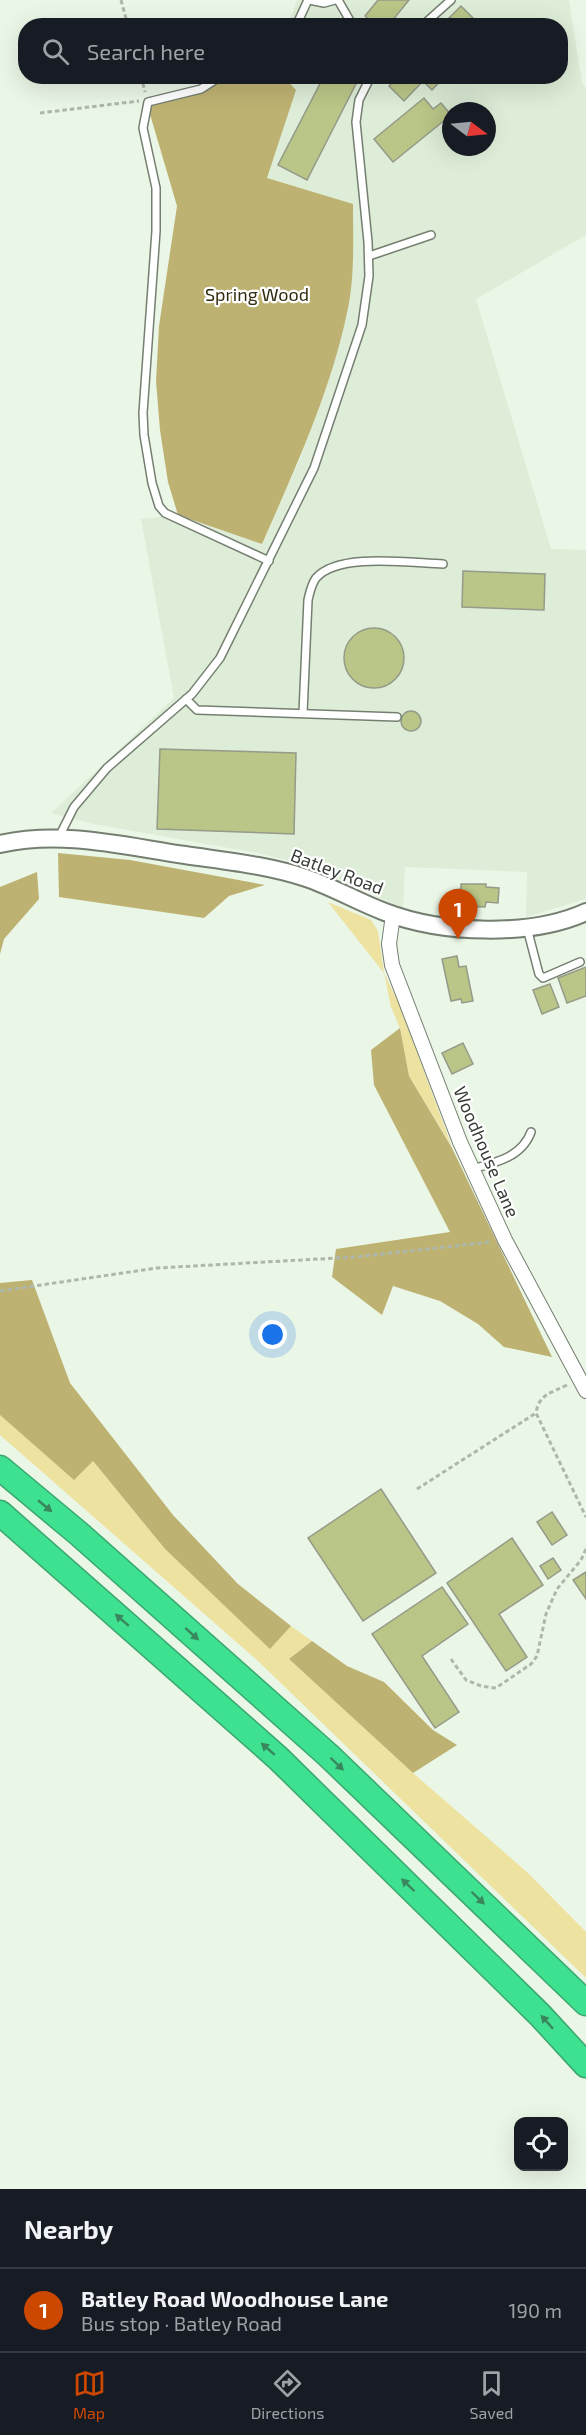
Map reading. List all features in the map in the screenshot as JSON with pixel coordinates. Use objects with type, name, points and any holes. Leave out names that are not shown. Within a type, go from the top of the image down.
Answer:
[{"type":"highway","points":[[0,1468],[78,1533],[328,1755],[586,2003]]},
{"type":"highway","points":[[0,1513],[278,1758],[532,2007],[586,2066]]},
{"type":"street","name":"Batley Road","points":[[0,844],[23,839],[59,837],[284,871],[308,878],[393,915],[424,923],[462,928],[502,930],[571,918],[586,912]]},
{"type":"street","name":"Woodhouse Lane","points":[[393,915],[388,944],[392,965],[460,1142],[506,1240],[583,1385]]},
{"type":"lane","points":[[300,18],[308,0],[324,3],[337,0],[348,18]]},
{"type":"lane","points":[[430,18],[445,2]]},
{"type":"lane","points":[[209,84],[201,89],[148,102],[143,128],[156,188],[156,231],[142,413],[144,435],[152,483],[159,506],[165,513],[269,561]]},
{"type":"lane","points":[[59,837],[74,807],[107,768],[186,699],[219,658],[314,468],[362,325],[369,276],[356,122],[359,100],[367,84]]},
{"type":"lane","points":[[369,256],[431,235]]},
{"type":"lane","points":[[303,713],[308,600],[310,588],[317,578],[326,570],[337,566],[364,561],[443,564]]},
{"type":"lane","points":[[186,699],[197,710],[397,717]]},
{"type":"lane","points":[[527,926],[538,974],[543,978],[580,962]]},
{"type":"lane","points":[[472,1168],[495,1163],[510,1156],[524,1146],[531,1132]]},
{"type":"path","points":[[121,0],[126,18]]},
{"type":"path","points":[[40,113],[148,102],[143,84]]},
{"type":"path","points":[[0,1291],[157,1268],[355,1257],[506,1240]]},
{"type":"path","points":[[583,1385],[543,1396],[538,1403],[536,1413],[586,1517]]},
{"type":"path","points":[[417,1489],[536,1413]]},
{"type":"path","points":[[450,1659],[466,1680],[481,1686],[496,1688],[531,1664],[537,1656],[546,1614],[557,1589],[581,1560],[586,1550]]},
{"type":"shaded area","points":[[297,0],[569,0],[582,83],[586,88],[586,235],[476,299],[551,549],[586,550],[586,899],[526,917],[527,872],[405,867],[403,908],[310,866],[258,853],[94,824],[51,813],[174,698],[141,519],[178,515],[262,544],[302,454],[330,375],[348,312],[267,178],[296,90],[290,84],[568,84],[568,18],[291,18]]},
{"type":"shaded area","points":[[328,902],[371,920],[378,931],[384,973]]},
{"type":"shaded area","points":[[384,973],[399,1004],[452,1147],[409,1076],[400,1028],[391,1007]]},
{"type":"shaded area","points":[[0,1415],[74,1479],[92,1460],[165,1549],[270,1648],[291,1626],[312,1641],[289,1659],[413,1773],[527,1872],[586,1932],[586,1978],[258,1661],[0,1435]]},
{"type":"green space","name":"Spring Wood","points":[[208,84],[290,84],[296,90],[267,178],[353,204],[351,286],[340,343],[311,430],[262,544],[178,515],[168,482],[160,430],[156,381],[159,326],[177,206],[147,104],[201,89]]},
{"type":"green space","points":[[58,853],[130,860],[265,885],[229,896],[204,918],[59,897]]},
{"type":"green space","points":[[37,872],[39,899],[4,939],[0,954],[0,887]]},
{"type":"green space","points":[[400,1028],[409,1076],[452,1148],[552,1357],[504,1347],[478,1324],[440,1301],[393,1286],[382,1315],[332,1277],[336,1249],[450,1232],[374,1085],[371,1050]]},
{"type":"green space","points":[[32,1280],[70,1383],[173,1515],[238,1584],[291,1626],[270,1649],[165,1549],[93,1461],[74,1480],[0,1415],[0,1283]]},
{"type":"green space","points":[[312,1641],[347,1666],[384,1682],[433,1730],[457,1745],[413,1773],[289,1659]]},
{"type":"building","points":[[378,0],[409,0],[394,18],[367,18],[365,16]]},
{"type":"building","points":[[461,6],[473,18],[449,18]]},
{"type":"building","points":[[320,84],[356,84],[307,180],[278,165]]},
{"type":"building","points":[[391,84],[420,84],[404,101],[389,86]]},
{"type":"building","points":[[426,84],[438,84],[432,90]]},
{"type":"building","points":[[424,98],[433,109],[442,104],[442,122],[393,162],[374,139]]},
{"type":"building","points":[[463,571],[545,574],[544,610],[462,607]]},
{"type":"building","points":[[374,628],[395,637],[404,658],[395,679],[374,688],[353,679],[344,658],[353,637]]},
{"type":"building","points":[[411,711],[418,714],[421,721],[418,728],[411,731],[404,728],[401,721],[404,714]]},
{"type":"building","points":[[160,749],[296,753],[294,834],[157,829]]},
{"type":"building","points":[[461,884],[486,884],[486,887],[499,888],[498,903],[486,902],[485,907],[460,906],[460,899],[452,895],[454,890],[461,889]]},
{"type":"building","points":[[457,956],[459,967],[466,966],[473,1001],[462,1003],[461,999],[451,1001],[442,959]]},
{"type":"building","points":[[586,967],[586,996],[567,1003],[558,978]]},
{"type":"building","points":[[550,984],[559,1007],[542,1014],[533,990]]},
{"type":"building","points":[[463,1043],[473,1064],[452,1074],[442,1053]]},
{"type":"building","points":[[381,1489],[436,1573],[363,1621],[308,1538]]},
{"type":"building","points":[[552,1512],[567,1535],[552,1545],[537,1522]]},
{"type":"building","points":[[512,1538],[543,1585],[499,1614],[527,1657],[506,1671],[447,1583]]},
{"type":"building","points":[[553,1558],[561,1570],[548,1579],[540,1566]]},
{"type":"building","points":[[586,1572],[586,1599],[573,1580]]},
{"type":"building","points":[[442,1587],[468,1624],[422,1656],[459,1712],[435,1728],[372,1634]]},
{"type":"place","name":"Batley Road Woodhouse Lane","points":[[458,939]]}]
